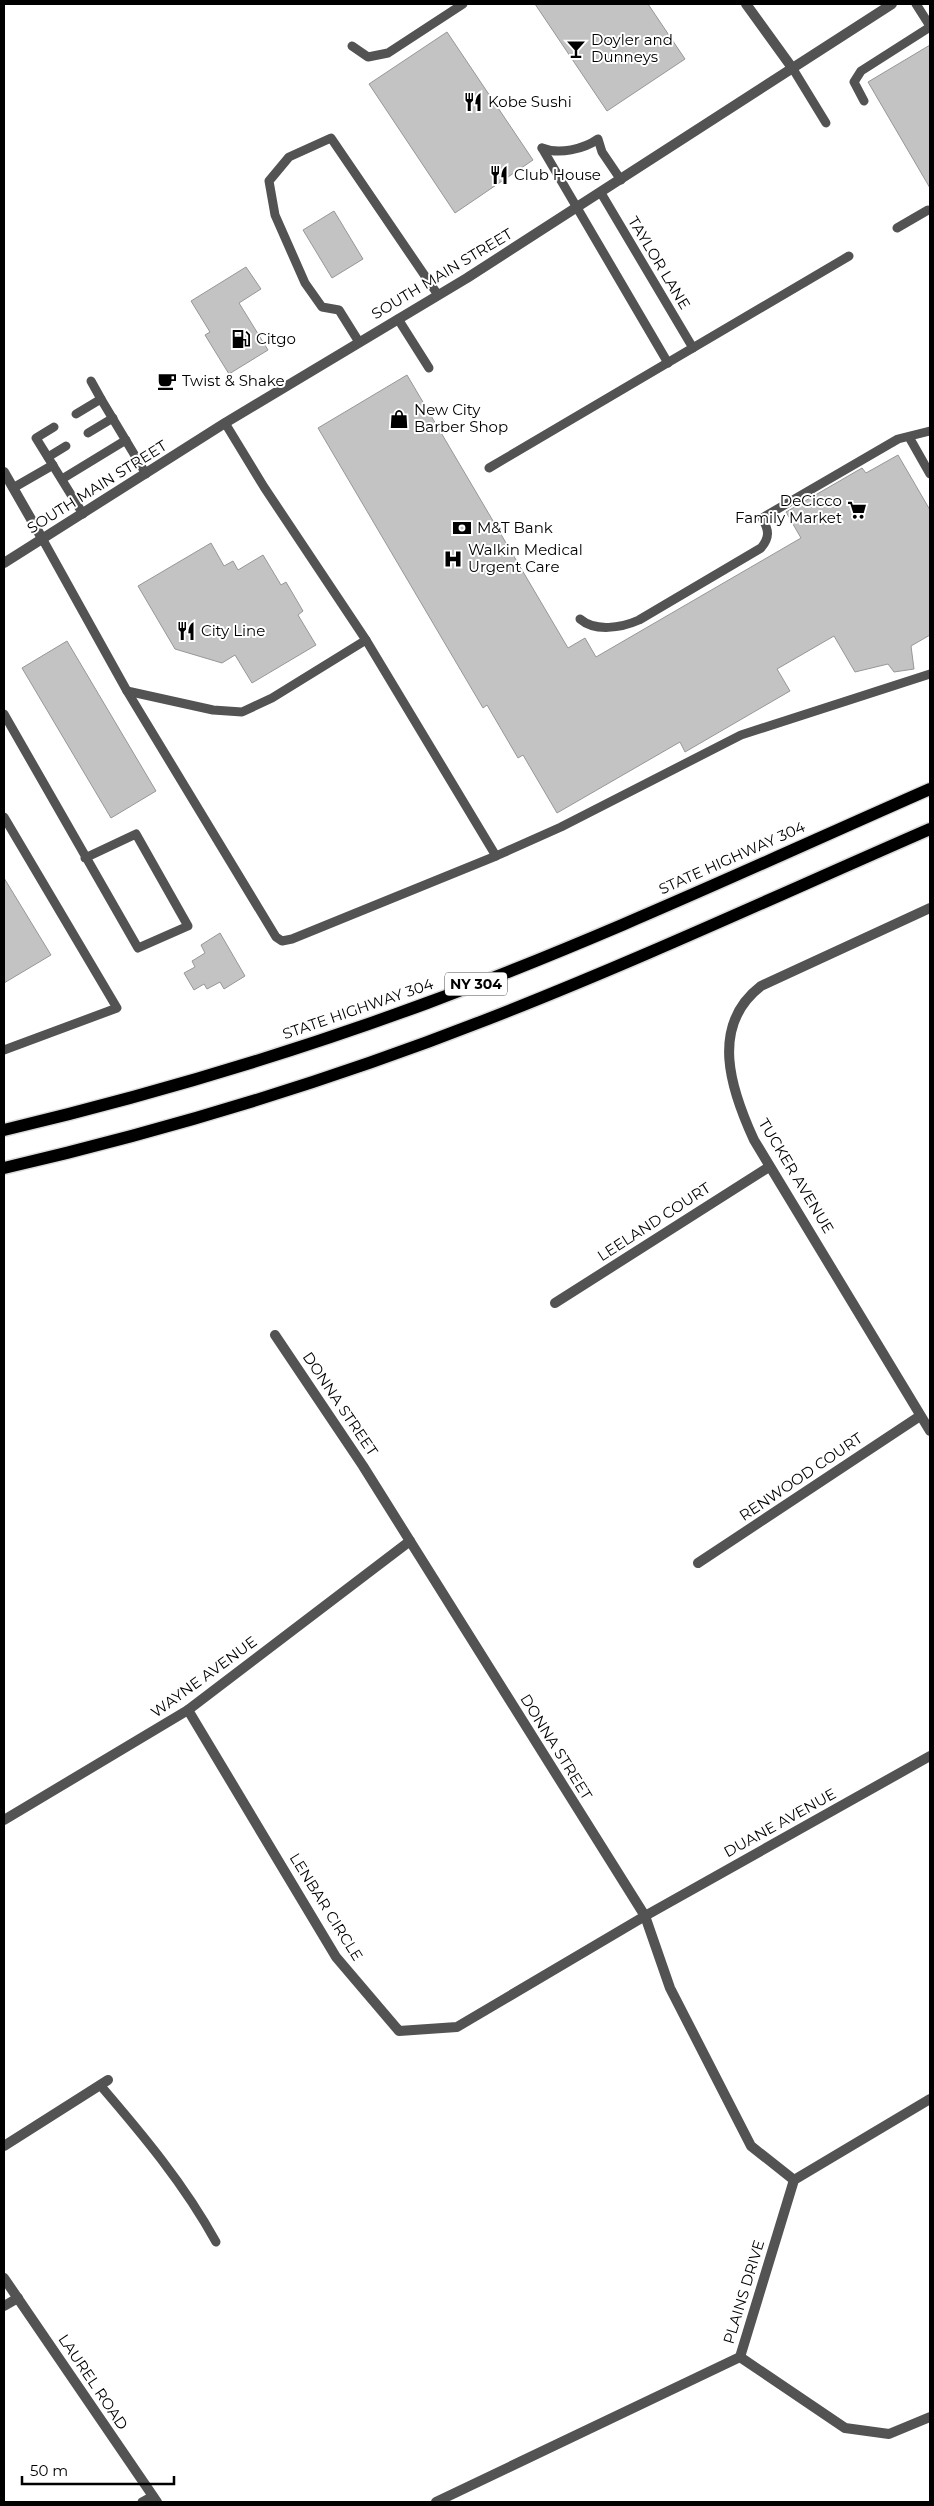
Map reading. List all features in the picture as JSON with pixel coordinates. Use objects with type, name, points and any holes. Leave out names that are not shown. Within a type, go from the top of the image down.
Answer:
[{"type":"main road","name":"STATE HIGHWAY 304","points":[[4,1130],[110,1104],[216,1074],[427,1003],[584,940],[930,789]]},
{"type":"main road","name":"NY 304","points":[[4,1168],[134,1136],[242,1105],[426,1042],[582,981],[930,829]]},
{"type":"street","points":[[746,4],[793,69]]},
{"type":"street","name":"SOUTH MAIN STREET","points":[[4,564],[225,423],[398,320],[578,208],[891,4]]},
{"type":"street","points":[[4,472],[43,540]]},
{"type":"street","name":"TUCKER AVENUE","points":[[930,908],[777,978],[750,995],[740,1006],[731,1028],[730,1045],[732,1081],[746,1123],[769,1166],[817,1240],[930,1431]]},
{"type":"street","name":"LEELAND COURT","points":[[555,1303],[769,1166]]},
{"type":"street","name":"DONNA STREET","points":[[275,1335],[410,1541],[645,1916],[670,1988],[751,2146],[794,2180]]},
{"type":"street","name":"RENWOOD COURT","points":[[698,1563],[920,1416]]},
{"type":"street","name":"WAYNE AVENUE","points":[[4,1820],[188,1710],[410,1541]]},
{"type":"street","name":"LENBAR CIRCLE","points":[[188,1710],[336,1957],[399,2031],[457,2027],[645,1916]]},
{"type":"street","name":"DUANE AVENUE","points":[[645,1916],[930,1756]]},
{"type":"street","points":[[4,2146],[104,2082]]},
{"type":"street","points":[[794,2180],[930,2099]]},
{"type":"street","name":"PLAINS DRIVE","points":[[436,2502],[740,2357],[794,2180]]},
{"type":"street","name":"LAUREL ROAD","points":[[4,2278],[155,2499]]},
{"type":"street","points":[[4,2306],[18,2298]]},
{"type":"street","points":[[740,2357],[845,2428],[889,2434],[930,2417]]},
{"type":"lane","points":[[352,46],[368,57],[388,53],[463,4]]},
{"type":"lane","points":[[864,101],[854,82],[857,75],[930,27],[916,4]]},
{"type":"lane","points":[[793,69],[826,123]]},
{"type":"lane","points":[[359,342],[339,310],[322,307],[305,283],[275,215],[269,181],[289,157],[331,138],[438,295]]},
{"type":"lane","points":[[621,180],[602,152],[598,139],[586,146],[555,152],[542,148],[668,363]]},
{"type":"lane","name":"TAYLOR LANE","points":[[601,193],[693,348]]},
{"type":"lane","points":[[897,228],[928,210]]},
{"type":"lane","points":[[489,468],[849,256]]},
{"type":"lane","points":[[398,320],[429,368]]},
{"type":"lane","points":[[91,381],[146,474]]},
{"type":"lane","points":[[76,414],[101,399]]},
{"type":"lane","points":[[88,433],[113,418]]},
{"type":"lane","points":[[225,423],[264,487],[366,640],[496,856]]},
{"type":"lane","points":[[54,428],[36,438],[83,514]]},
{"type":"lane","points":[[580,619],[586,625],[596,627],[618,626],[638,620],[761,548],[767,540],[769,533],[762,518],[898,439],[930,431]]},
{"type":"lane","points":[[909,437],[930,474]]},
{"type":"lane","points":[[62,479],[126,440]]},
{"type":"lane","points":[[13,488],[51,461],[66,446]]},
{"type":"lane","points":[[43,540],[127,691],[276,937],[282,941],[292,939],[496,856],[561,827],[741,735],[930,674]]},
{"type":"lane","points":[[127,691],[213,710],[242,712],[252,709],[322,669],[366,640]]},
{"type":"lane","points":[[4,714],[86,858],[138,948],[188,926],[136,834],[86,858]]},
{"type":"lane","points":[[4,817],[117,1008],[4,1050]]},
{"type":"lane","points":[[104,2082],[198,2209],[216,2242]]},
{"type":"lane","points":[[142,2502],[155,2499]]},
{"type":"building","points":[[535,4],[648,4],[685,59],[607,111]]},
{"type":"building","points":[[447,32],[533,160],[455,213],[369,84]]},
{"type":"building","points":[[930,45],[930,188],[868,82]]},
{"type":"building","points":[[334,211],[363,259],[332,278],[303,230]]},
{"type":"building","points":[[246,267],[261,289],[239,303],[268,350],[229,374],[205,335],[210,332],[191,301]]},
{"type":"building","points":[[407,375],[568,648],[585,638],[596,657],[801,538],[786,512],[862,468],[866,473],[898,455],[930,510],[930,635],[911,646],[914,669],[894,672],[888,664],[855,672],[834,636],[777,669],[790,691],[685,752],[680,742],[557,813],[523,755],[518,758],[487,705],[483,708],[318,428]]},
{"type":"building","points":[[211,543],[224,566],[233,561],[238,570],[263,555],[281,585],[286,582],[303,611],[298,615],[316,645],[252,683],[235,655],[222,663],[175,649],[138,586]]},
{"type":"building","points":[[67,641],[156,791],[111,818],[22,668]]},
{"type":"building","points":[[4,878],[51,955],[4,983]]},
{"type":"building","points":[[220,933],[245,976],[224,989],[220,982],[207,989],[204,984],[194,990],[184,973],[195,967],[192,961],[205,953],[201,945]]},
{"type":"place","name":"Doyler and Dunneys","points":[[576,49]]},
{"type":"place","name":"Kobe Sushi","points":[[473,102]]},
{"type":"place","name":"Club House","points":[[499,175]]},
{"type":"place","name":"Citgo","points":[[241,339]]},
{"type":"place","name":"Twist & Shake","points":[[167,381]]},
{"type":"place","name":"New City Barber Shop","points":[[399,419]]},
{"type":"place","name":"DeCicco Family Market","points":[[857,510]]},
{"type":"place","name":"M&T Bank","points":[[462,528]]},
{"type":"place","name":"Walkin Medical Urgent Care","points":[[453,559]]},
{"type":"place","name":"City Line","points":[[186,631]]}]
